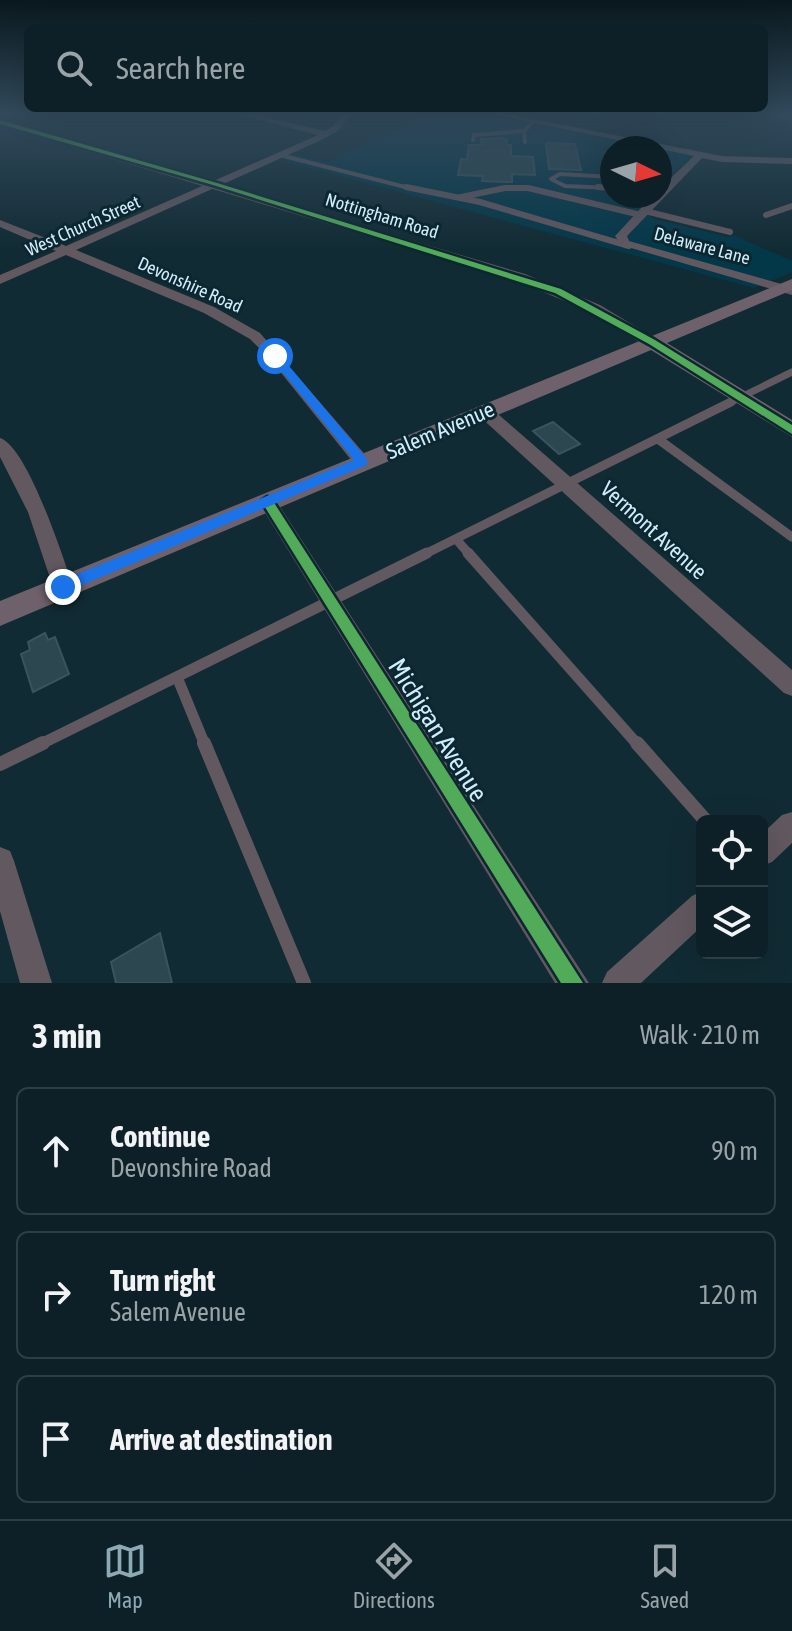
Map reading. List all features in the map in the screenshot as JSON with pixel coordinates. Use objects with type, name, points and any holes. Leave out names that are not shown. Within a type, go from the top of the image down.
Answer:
[{"type":"main road","name":"Salem Avenue","points":[[0,614],[484,411],[790,287]]},
{"type":"main road","points":[[652,342],[792,430]]},
{"type":"street","name":"Nottingham Road","points":[[128,159],[533,282],[594,308],[652,342]]},
{"type":"street","name":"West Church Street","points":[[0,280],[271,159]]},
{"type":"street","name":"Delaware Lane","points":[[672,182],[696,159]]},
{"type":"street","points":[[729,159],[792,161]]},
{"type":"street","name":"Delaware Lane","points":[[647,208],[621,236],[632,247],[790,287]]},
{"type":"street","name":"Devonshire Road","points":[[0,223],[209,310],[255,336],[362,462]]},
{"type":"street","name":"Vermont Avenue","points":[[484,411],[792,685]]},
{"type":"street","points":[[0,444],[20,472],[33,500],[63,587]]},
{"type":"street","name":"Michigan Avenue","points":[[267,501],[573,983]]},
{"type":"street","points":[[768,847],[792,825]]},
{"type":"street","points":[[0,861],[36,983]]},
{"type":"street","points":[[618,983],[696,912]]},
{"type":"lane","points":[[295,159],[450,198],[480,202],[632,247]]},
{"type":"lane","points":[[600,176],[566,174],[551,179],[565,186],[600,187]]},
{"type":"lane","points":[[450,198],[520,187],[730,232]]},
{"type":"lane","points":[[766,215],[792,206]]},
{"type":"lane","points":[[0,764],[792,372]]},
{"type":"lane","points":[[658,439],[792,537]]},
{"type":"lane","points":[[456,539],[701,815]]},
{"type":"lane","points":[[177,677],[304,983]]},
{"type":"shaded area","points":[[315,159],[329,162],[335,159],[600,159],[600,208],[639,208],[654,219],[728,237],[733,235],[792,261],[792,272],[754,288],[281,160]]},
{"type":"shaded area","points":[[672,159],[688,159],[672,174]]},
{"type":"building","points":[[461,159],[533,159],[535,175],[512,174],[512,182],[504,182],[482,181],[483,176],[458,175]]},
{"type":"building","points":[[548,159],[578,159],[581,170],[549,169]]},
{"type":"building","points":[[553,422],[580,444],[559,454],[533,431]]},
{"type":"building","points":[[45,633],[48,640],[55,637],[69,674],[33,692],[21,654],[30,650],[28,642]]},
{"type":"building","points":[[160,933],[172,983],[116,983],[111,962]]},
{"type":"cycle path","points":[[128,159],[558,291],[652,342],[792,430]]},
{"type":"cycle path","points":[[267,501],[573,983]]},
{"type":"route","points":[[63,587],[362,462],[275,356]]}]
